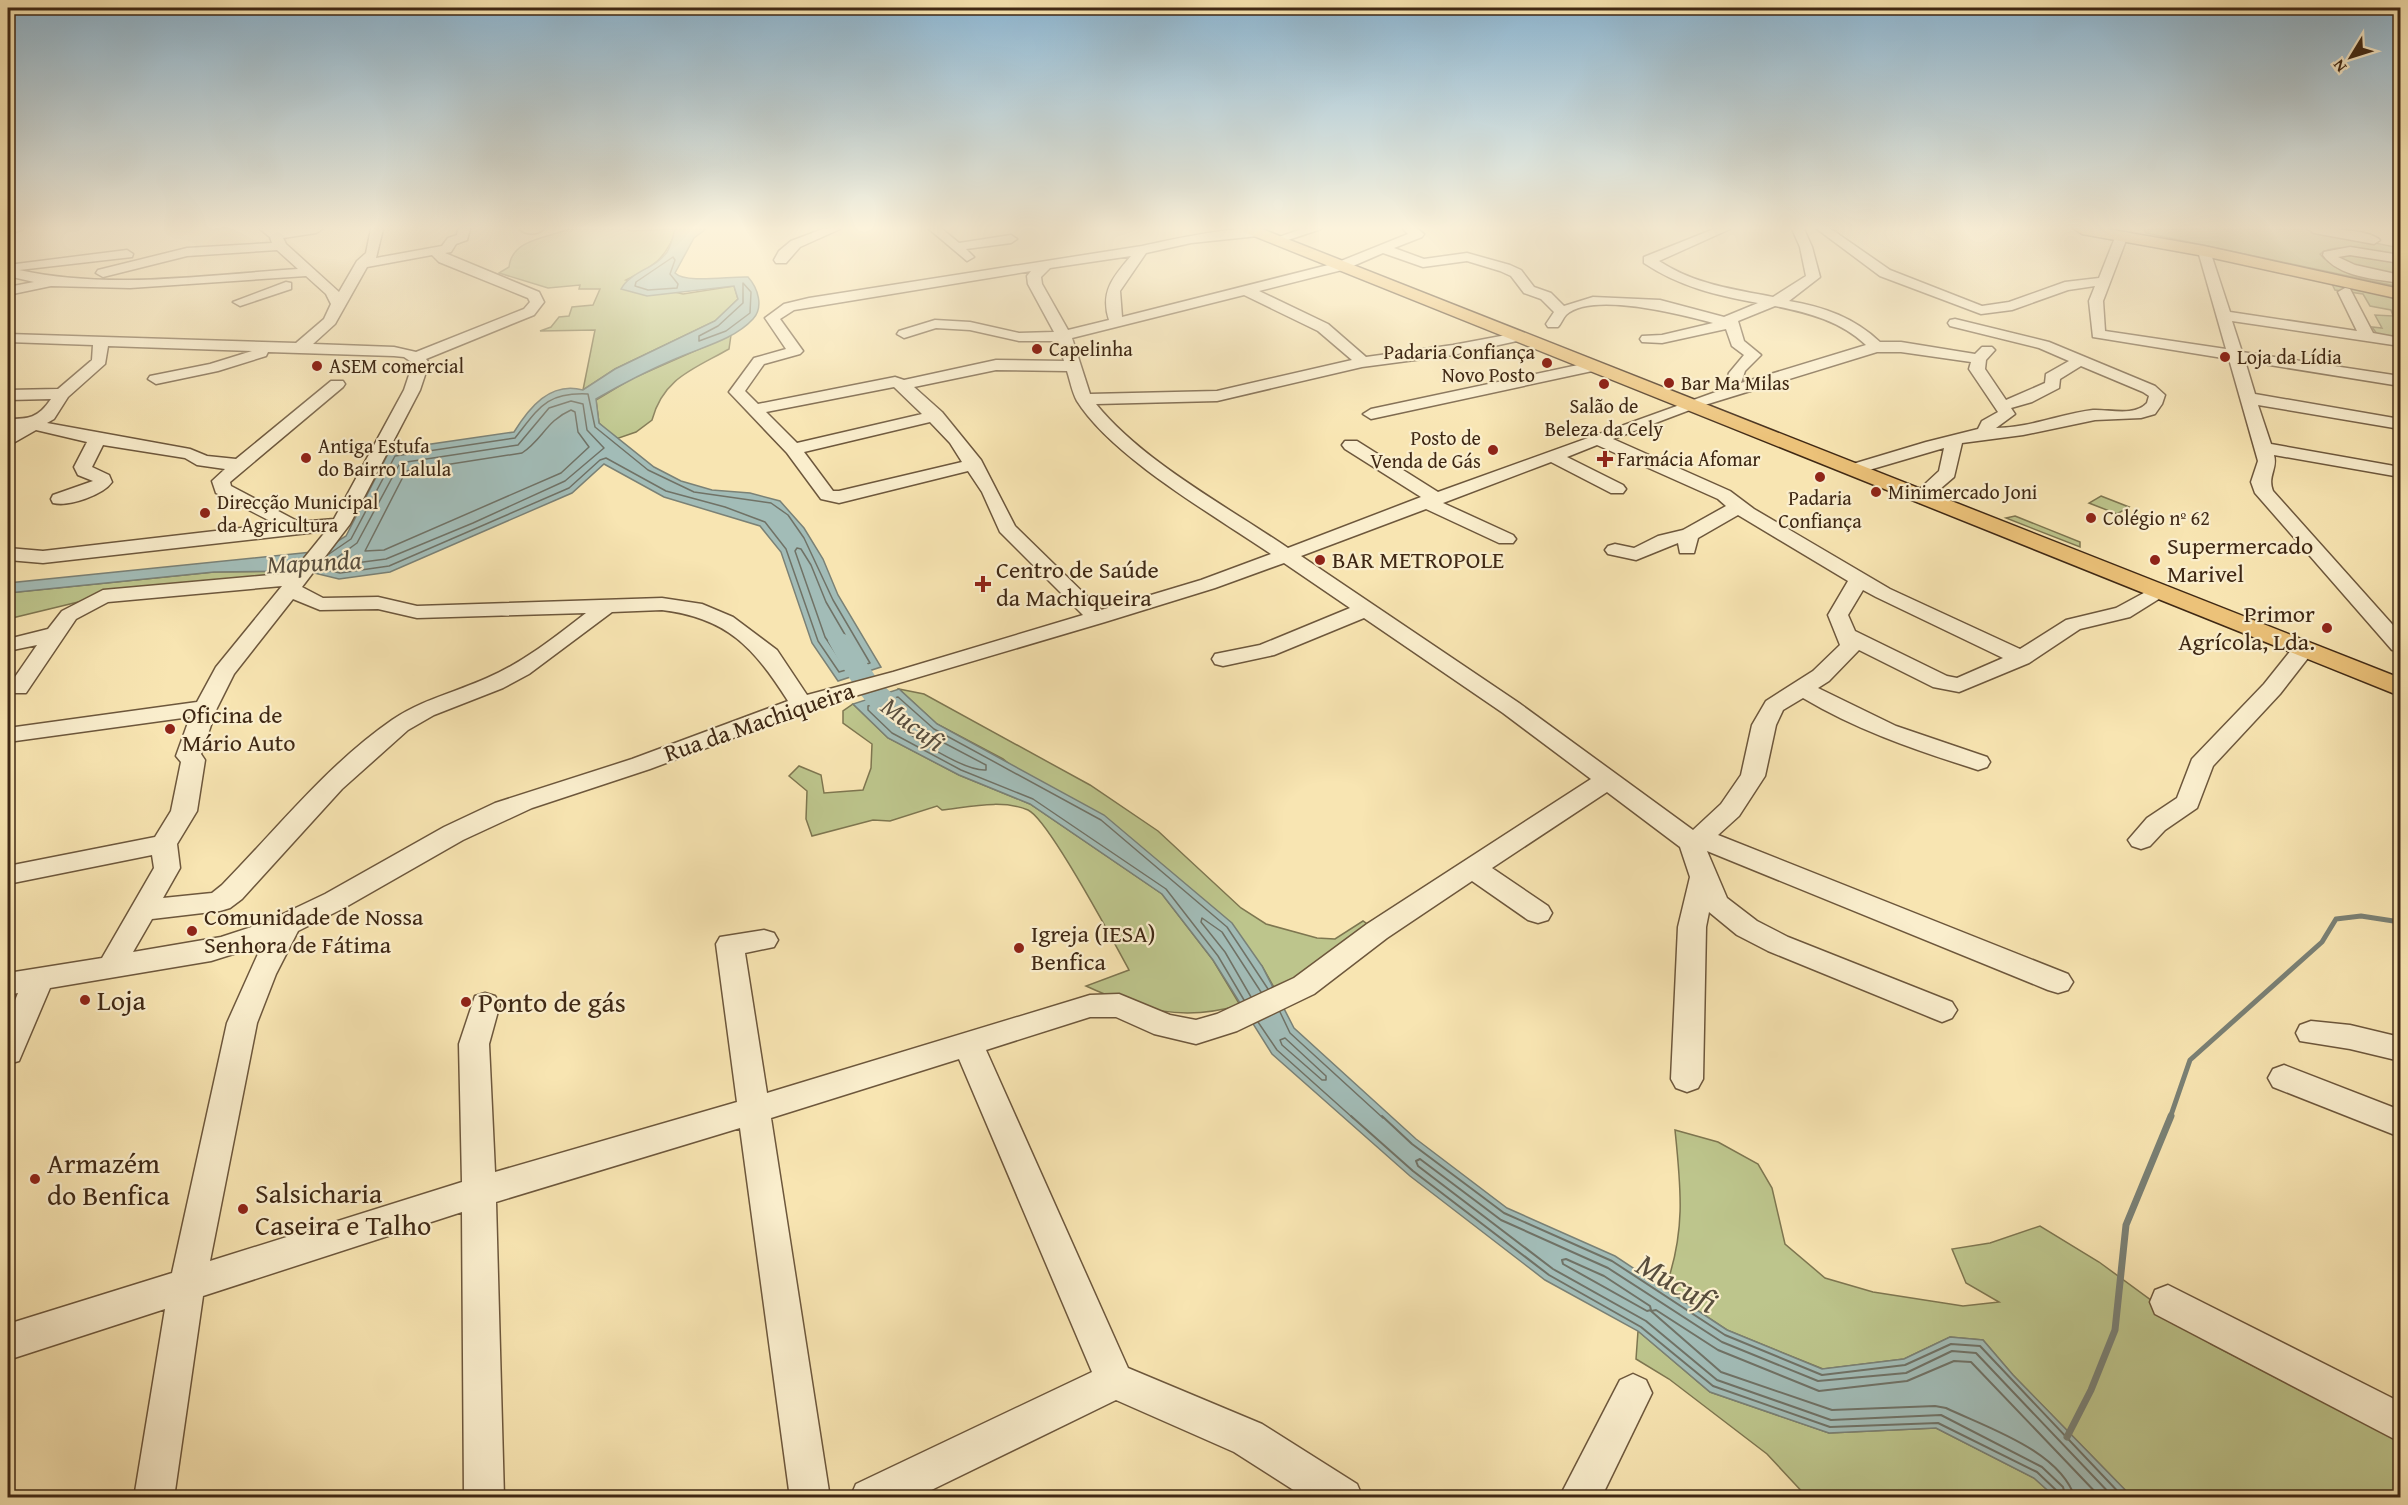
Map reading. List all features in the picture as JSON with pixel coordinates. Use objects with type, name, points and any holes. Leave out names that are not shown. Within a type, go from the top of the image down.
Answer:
[{"type":"main road","points":[[1423,299],[2400,688]]},
{"type":"street","points":[[240,302],[246,299]]},
{"type":"street","points":[[336,299],[338,304]]},
{"type":"street","points":[[299,349],[330,321],[341,299]]},
{"type":"street","points":[[417,357],[529,312],[537,303],[536,299]]},
{"type":"street","points":[[826,299],[809,302],[777,313],[772,318],[795,351],[759,361],[737,392],[793,449],[827,495],[833,497],[975,464]]},
{"type":"street","points":[[1044,299],[1064,336],[1084,399],[1092,412],[1116,437],[1143,458],[1511,708],[1606,781],[1696,840],[2058,982]]},
{"type":"street","points":[[1109,299],[1117,323]]},
{"type":"street","points":[[904,333],[935,324],[970,326],[1019,337],[1064,336],[1209,299]]},
{"type":"street","points":[[1265,299],[1313,321],[1348,344],[1362,362]]},
{"type":"street","points":[[1549,299],[1562,311]]},
{"type":"street","points":[[1717,299],[1730,321],[1737,343],[1753,355],[1741,363],[1735,372],[1732,390]]},
{"type":"street","points":[[1758,299],[1841,321],[1868,335],[1876,346],[1911,348],[1979,359]]},
{"type":"street","points":[[1647,339],[1662,339],[1730,321],[1779,299]]},
{"type":"street","points":[[1954,299],[1982,310],[2012,306],[2030,299]]},
{"type":"street","points":[[2087,338],[2096,299]]},
{"type":"street","points":[[2220,299],[2267,460],[2260,482],[2264,493],[2400,645]]},
{"type":"street","points":[[2349,299],[2367,337]]},
{"type":"street","points":[[1553,324],[1562,311],[1593,301],[1660,304],[1730,321]]},
{"type":"street","points":[[2225,316],[2400,342]]},
{"type":"street","points":[[1852,470],[1954,440],[2011,432],[2096,415],[2140,414],[2151,411],[2156,403],[2155,392],[2060,351],[1955,323]]},
{"type":"street","points":[[1986,434],[1988,425],[2007,414],[1977,369],[1979,359],[2001,334]]},
{"type":"street","points":[[1084,399],[1217,396],[1362,362],[1453,350],[1517,337]]},
{"type":"street","points":[[8,338],[404,352],[417,357],[421,363],[421,369],[412,390],[342,524],[322,552],[224,672],[205,708],[188,756],[194,760],[184,811],[164,844],[167,868],[111,967]]},
{"type":"street","points":[[2060,351],[2087,338],[2236,354],[2400,381]]},
{"type":"street","points":[[8,441],[48,415],[62,394],[100,361],[101,341]]},
{"type":"street","name":"Rua da Machiqueira","points":[[8,984],[206,951],[241,942],[287,925],[447,837],[518,802],[549,791],[606,777],[688,744],[842,692],[898,678],[1098,618],[1290,556],[1430,500],[1689,405],[1876,346]]},
{"type":"street","points":[[156,379],[213,368],[277,348]]},
{"type":"street","points":[[2001,406],[2026,399],[2053,385],[2052,377],[2081,360]]},
{"type":"street","points":[[903,385],[996,365],[1075,366]]},
{"type":"street","points":[[1371,414],[1592,367]]},
{"type":"street","points":[[756,409],[895,382],[903,385],[936,416],[975,464],[1007,528],[1098,618]]},
{"type":"street","points":[[295,527],[222,489],[221,481],[337,384]]},
{"type":"street","points":[[8,395],[62,394]]},
{"type":"street","points":[[2248,398],[2400,423]]},
{"type":"street","points":[[793,449],[936,416]]},
{"type":"street","points":[[8,424],[31,424],[90,437],[190,454],[203,461],[241,465]]},
{"type":"street","points":[[8,448],[90,437]]},
{"type":"street","points":[[60,499],[103,483],[104,479],[84,471],[90,437]]},
{"type":"street","points":[[1598,439],[1724,495],[1747,513],[1859,579],[2021,658]]},
{"type":"street","points":[[1920,497],[1948,473],[1954,440]]},
{"type":"street","points":[[1351,445],[1430,500],[1506,539]]},
{"type":"street","points":[[2262,448],[2400,472]]},
{"type":"street","points":[[1552,456],[1617,489]]},
{"type":"street","points":[[1615,550],[1636,554],[1665,540],[1688,543],[1740,506]]},
{"type":"street","points":[[8,554],[31,559],[46,559],[96,549],[183,543],[295,527],[342,524]]},
{"type":"street","points":[[1696,840],[1730,810],[1753,776],[1764,725],[1774,706],[1821,676],[1851,646],[1838,615],[1859,579]]},
{"type":"street","points":[[299,580],[320,604],[378,603],[417,612],[662,604],[695,608],[726,621],[769,655],[802,705]]},
{"type":"street","points":[[18,688],[69,615],[103,596],[299,580]]},
{"type":"street","points":[[1845,634],[1941,682],[1959,685],[2021,658],[2073,624],[2123,613],[2160,592]]},
{"type":"street","points":[[145,910],[220,901],[240,884],[337,778],[393,730],[420,713],[507,678],[540,659],[608,605]]},
{"type":"street","points":[[1222,659],[1266,650],[1366,609]]},
{"type":"street","points":[[8,645],[55,634]]},
{"type":"street","points":[[2141,840],[2156,824],[2188,802],[2205,759],[2272,689],[2304,650]]},
{"type":"street","points":[[1803,688],[1831,706],[1873,727],[1978,762]]},
{"type":"street","points":[[8,735],[205,708]]},
{"type":"street","points":[[8,1342],[479,1192],[755,1110],[1090,1006],[1119,1005],[1166,1026],[1196,1032],[1226,1023],[1304,986],[1377,931],[1606,781]]},
{"type":"street","points":[[1696,840],[1703,877],[1717,904],[1747,928],[1778,944],[1942,1010]]},
{"type":"street","points":[[8,874],[164,844]]},
{"type":"street","points":[[1472,868],[1538,913]]},
{"type":"street","points":[[1687,1079],[1692,927],[1703,877]]},
{"type":"street","points":[[154,1497],[187,1286],[242,1023],[262,974],[287,925]]},
{"type":"street","points":[[764,940],[730,944],[810,1497]]},
{"type":"street","points":[[8,1052],[39,979]]},
{"type":"street","points":[[484,1497],[474,1044],[485,1004]]},
{"type":"street","points":[[2311,1033],[2349,1037],[2400,1049]]},
{"type":"street","points":[[968,1042],[1115,1381],[1248,1438],[1343,1497]]},
{"type":"street","points":[[2284,1077],[2400,1124]]},
{"type":"street","points":[[2168,1302],[2400,1423]]},
{"type":"street","points":[[870,1497],[1115,1381]]},
{"type":"street","points":[[1579,1497],[1633,1393]]},
{"type":"green space","points":[[596,299],[738,299],[715,321],[615,369],[583,390],[595,330],[540,331],[551,327],[559,317],[569,316],[572,307],[593,305]]},
{"type":"green space","points":[[2366,299],[2400,299],[2400,339],[2377,334],[2372,327],[2382,328],[2375,315],[2393,316],[2391,310],[2370,306]]},
{"type":"green space","points":[[731,335],[729,349],[692,369],[672,384],[657,406],[652,420],[636,432],[616,439],[599,423],[596,400],[631,379]]},
{"type":"green space","points":[[2101,496],[2129,507],[2117,514],[2089,503]]},
{"type":"green space","points":[[2015,516],[2080,542],[2080,547],[2006,518]]},
{"type":"green space","points":[[306,571],[103,596],[8,619],[8,593],[214,572]]},
{"type":"green space","points":[[899,689],[924,694],[1090,785],[1158,831],[1241,908],[1266,924],[1317,938],[1335,939],[1363,921],[1377,931],[1280,998],[1262,966],[1003,759],[937,724]]},
{"type":"green space","points":[[853,704],[888,738],[959,775],[1030,804],[1162,894],[1213,960],[1240,1005],[1199,1013],[1161,1011],[1124,1001],[1086,986],[1129,970],[1065,858],[1038,818],[1028,810],[996,804],[942,810],[937,806],[890,821],[873,820],[812,836],[806,819],[807,791],[789,776],[799,766],[821,775],[824,793],[863,790],[871,768],[872,744],[843,723],[843,711]]},
{"type":"green space","points":[[1675,1130],[1718,1142],[1758,1164],[1772,1188],[1785,1244],[1825,1278],[1873,1292],[1963,1306],[1999,1302],[1966,1283],[1952,1249],[1990,1243],[2040,1226],[2099,1262],[2211,1344],[2319,1400],[2321,1390],[2400,1424],[2400,1497],[2132,1497],[2013,1375],[1983,1340],[1950,1337],[1904,1359],[1823,1369],[1727,1330],[1665,1289],[1672,1268],[1679,1229],[1680,1191]]},
{"type":"green space","points":[[1638,1331],[1710,1392],[1829,1433],[1936,1428],[2034,1478],[2055,1497],[1807,1497],[1767,1454],[1669,1379],[1636,1359]]},
{"type":"water","name":"Mapunda","points":[[738,299],[758,299],[758,309],[753,319],[736,333],[654,368],[596,399],[599,423],[654,467],[681,481],[712,490],[750,493],[780,501],[804,528],[823,559],[838,595],[881,667],[838,681],[812,643],[781,552],[760,526],[664,497],[604,464],[572,493],[390,572],[339,579],[306,571],[214,572],[8,593],[8,583],[322,551],[346,536],[390,450],[514,432],[526,414],[551,393],[560,389],[583,390],[615,369],[715,321]]},
{"type":"water","points":[[899,689],[937,724],[1104,815],[1232,923],[1262,966],[1294,1028],[1416,1139],[1507,1208],[1615,1256],[1727,1330],[1822,1369],[1904,1359],[1950,1337],[1983,1340],[2013,1375],[2132,1497],[2055,1497],[2034,1478],[1936,1428],[1829,1433],[1710,1392],[1638,1331],[1545,1280],[1410,1176],[1272,1054],[1213,960],[1162,894],[1030,804],[959,775],[888,738],[853,704]]},
{"type":"waterway","name":"Mucufi","points":[[841,641],[868,685],[884,704],[904,721]]},
{"type":"waterway","points":[[2170,1118],[2190,1060],[2322,942],[2336,919],[2361,916],[2400,922]]},
{"type":"waterway","points":[[2067,1437],[2091,1390],[2115,1330],[2126,1225],[2171,1116]]},
{"type":"place","name":"Capelinha","points":[[1037,349]]},
{"type":"place","name":"Loja da Lídia","points":[[2225,357]]},
{"type":"place","name":"Padaria Confiança Novo Posto","points":[[1547,363]]},
{"type":"place","name":"ASEM comercial","points":[[317,366]]},
{"type":"place","name":"Bar Ma Milas","points":[[1669,383]]},
{"type":"place","name":"Salão de Beleza da Cely","points":[[1604,384]]},
{"type":"place","name":"Posto de Venda de Gás","points":[[1493,450]]},
{"type":"place","name":"Antiga Estufa do Bairro Lalula","points":[[306,458]]},
{"type":"place","name":"Farmácia Afomar","points":[[1605,459]]},
{"type":"place","name":"Padaria Confiança","points":[[1820,477]]},
{"type":"place","name":"Minimercado Joni","points":[[1876,492]]},
{"type":"place","name":"Direcção Municipal da Agricultura","points":[[205,513]]},
{"type":"place","name":"Colégio nº 62","points":[[2091,518]]},
{"type":"place","name":"BAR METROPOLE","points":[[1320,560]]},
{"type":"place","name":"Supermercado Marivel","points":[[2155,560]]},
{"type":"place","name":"Centro de Saúde da Machiqueira","points":[[983,584]]},
{"type":"place","name":"Primor Agrícola, Lda.","points":[[2327,628]]},
{"type":"place","name":"Oficina de Mário Auto","points":[[170,729]]},
{"type":"place","name":"Comunidade de Nossa Senhora de Fátima","points":[[192,931]]},
{"type":"place","name":"Igreja (IESA) Benfica","points":[[1019,948]]},
{"type":"place","name":"Loja","points":[[85,1000]]},
{"type":"place","name":"Ponto de gás","points":[[466,1002]]},
{"type":"place","name":"Armazém do Benfica","points":[[35,1179]]},
{"type":"place","name":"Salsicharia Caseira e Talho","points":[[243,1209]]}]
